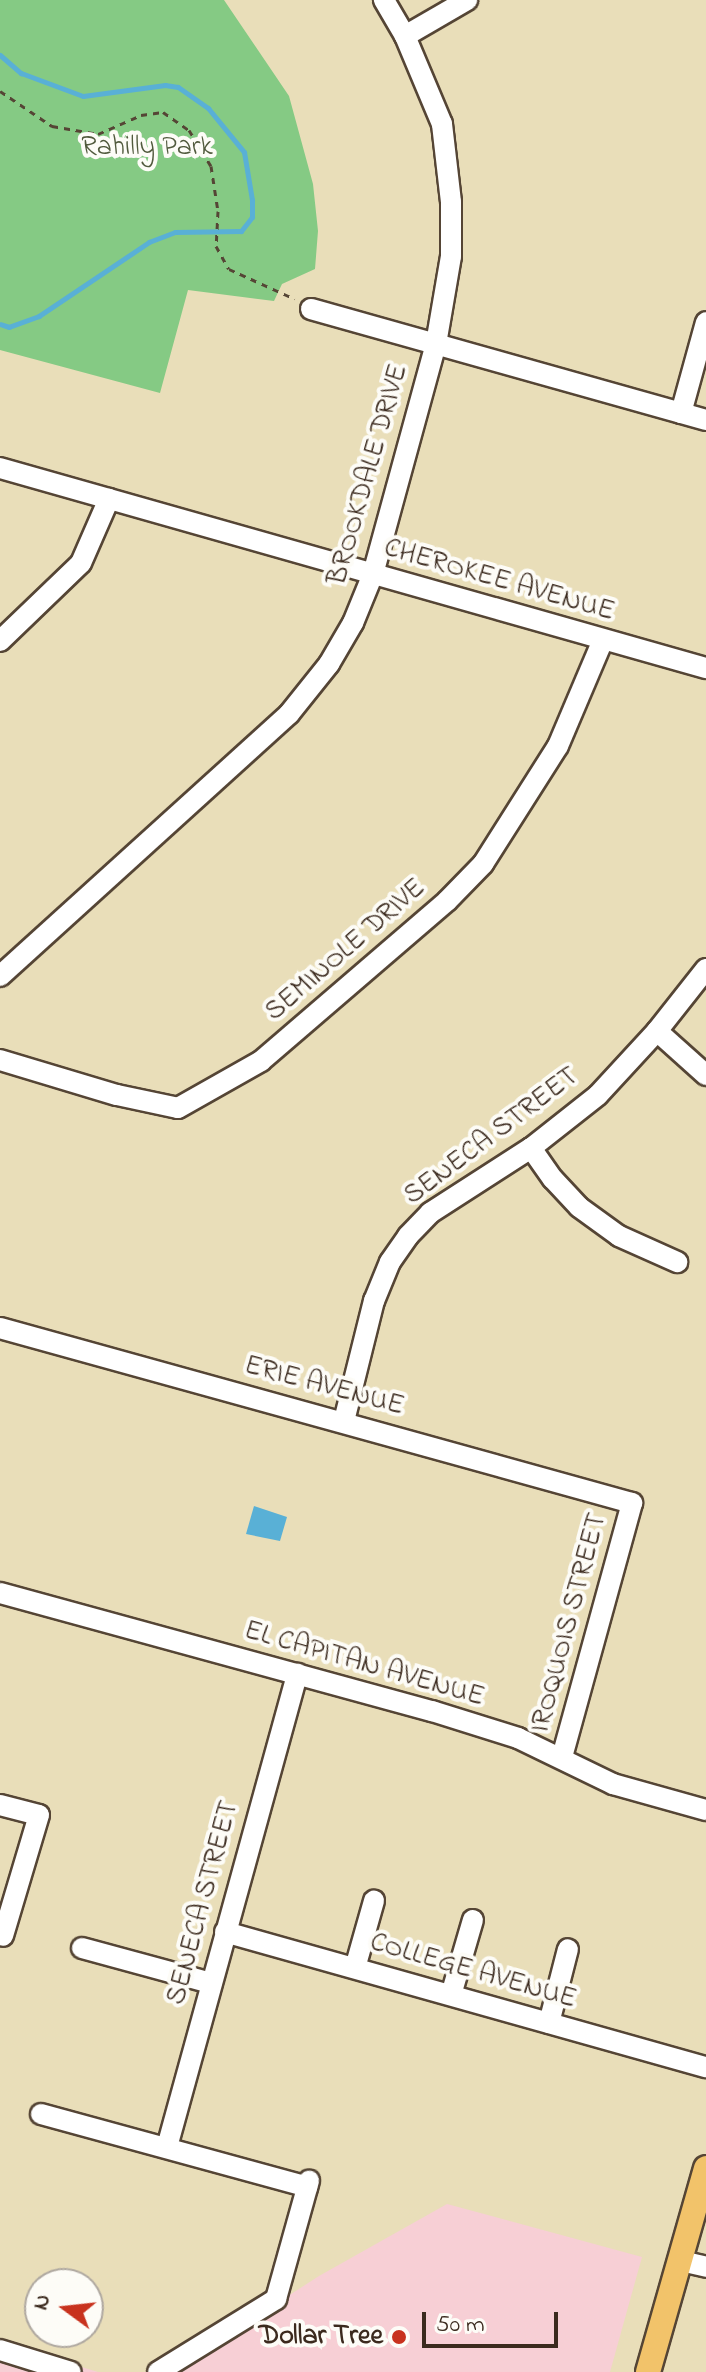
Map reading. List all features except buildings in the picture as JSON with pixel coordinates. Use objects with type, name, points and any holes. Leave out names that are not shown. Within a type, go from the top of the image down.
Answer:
[{"type":"main road","points":[[653,2365],[706,2168]]},
{"type":"street","name":"BROOKDALE DRIVE","points":[[0,976],[289,714],[329,664],[353,623],[373,574],[436,344],[451,256],[448,167],[438,109],[405,36],[384,0]]},
{"type":"street","points":[[405,36],[467,0]]},
{"type":"street","points":[[311,309],[706,420]]},
{"type":"street","points":[[681,413],[706,322]]},
{"type":"street","name":"CHEROKEE AVENUE","points":[[0,468],[706,668]]},
{"type":"street","points":[[0,641],[81,563],[109,499]]},
{"type":"street","name":"SEMINOLE DRIVE","points":[[0,1060],[117,1095],[178,1108],[261,1061],[447,901],[483,864],[558,746],[603,640]]},
{"type":"street","name":"SENECA STREET","points":[[344,1421],[374,1301],[390,1262],[408,1236],[456,1194],[531,1148],[598,1095],[657,1031],[706,969]]},
{"type":"street","points":[[657,1031],[706,1075]]},
{"type":"street","points":[[531,1148],[553,1179],[579,1207],[619,1236],[677,1262]]},
{"type":"street","name":"ERIE AVENUE","points":[[0,1328],[632,1503]]},
{"type":"street","name":"IROQUOIS STREET","points":[[562,1757],[632,1503]]},
{"type":"street","name":"EL CAPITAN AVENUE","points":[[0,1593],[504,1734],[562,1757],[613,1784],[706,1810]]},
{"type":"street","name":"SENECA STREET","points":[[167,2147],[297,1674]]},
{"type":"street","points":[[0,1805],[39,1815],[3,1936]]},
{"type":"street","points":[[355,1968],[374,1901]]},
{"type":"street","points":[[451,1995],[473,1920]]},
{"type":"street","name":"COLLEGE AVENUE","points":[[225,1932],[706,2067]]},
{"type":"street","points":[[82,1948],[211,1983]]},
{"type":"street","points":[[549,2023],[568,1949]]},
{"type":"street","points":[[41,2114],[308,2184],[276,2299],[158,2372]]},
{"type":"street","points":[[681,2261],[706,2267]]},
{"type":"street","points":[[0,2350],[71,2372]]},
{"type":"path","points":[[0,91],[52,126],[98,134],[141,115],[163,112],[189,130],[211,166],[218,211],[216,246],[229,269],[286,293],[311,309]]},
{"type":"shaded area","points":[[447,2204],[642,2257],[610,2372],[170,2372],[319,2276]]},
{"type":"shaded area","points":[[0,2342],[98,2372],[0,2372]]},
{"type":"green space","name":"Rahilly Park","points":[[0,0],[224,0],[289,96],[313,184],[318,231],[315,269],[282,284],[274,301],[188,290],[160,393],[0,350]]},
{"type":"water","points":[[254,1506],[287,1517],[280,1541],[246,1534]]},
{"type":"waterway","points":[[0,55],[21,73],[83,96],[165,85],[178,87],[208,108],[244,152],[252,200],[252,217],[241,231],[175,232],[149,242],[39,316],[9,327],[0,324]]},
{"type":"place","name":"Dollar Tree","points":[[399,2337]]}]
